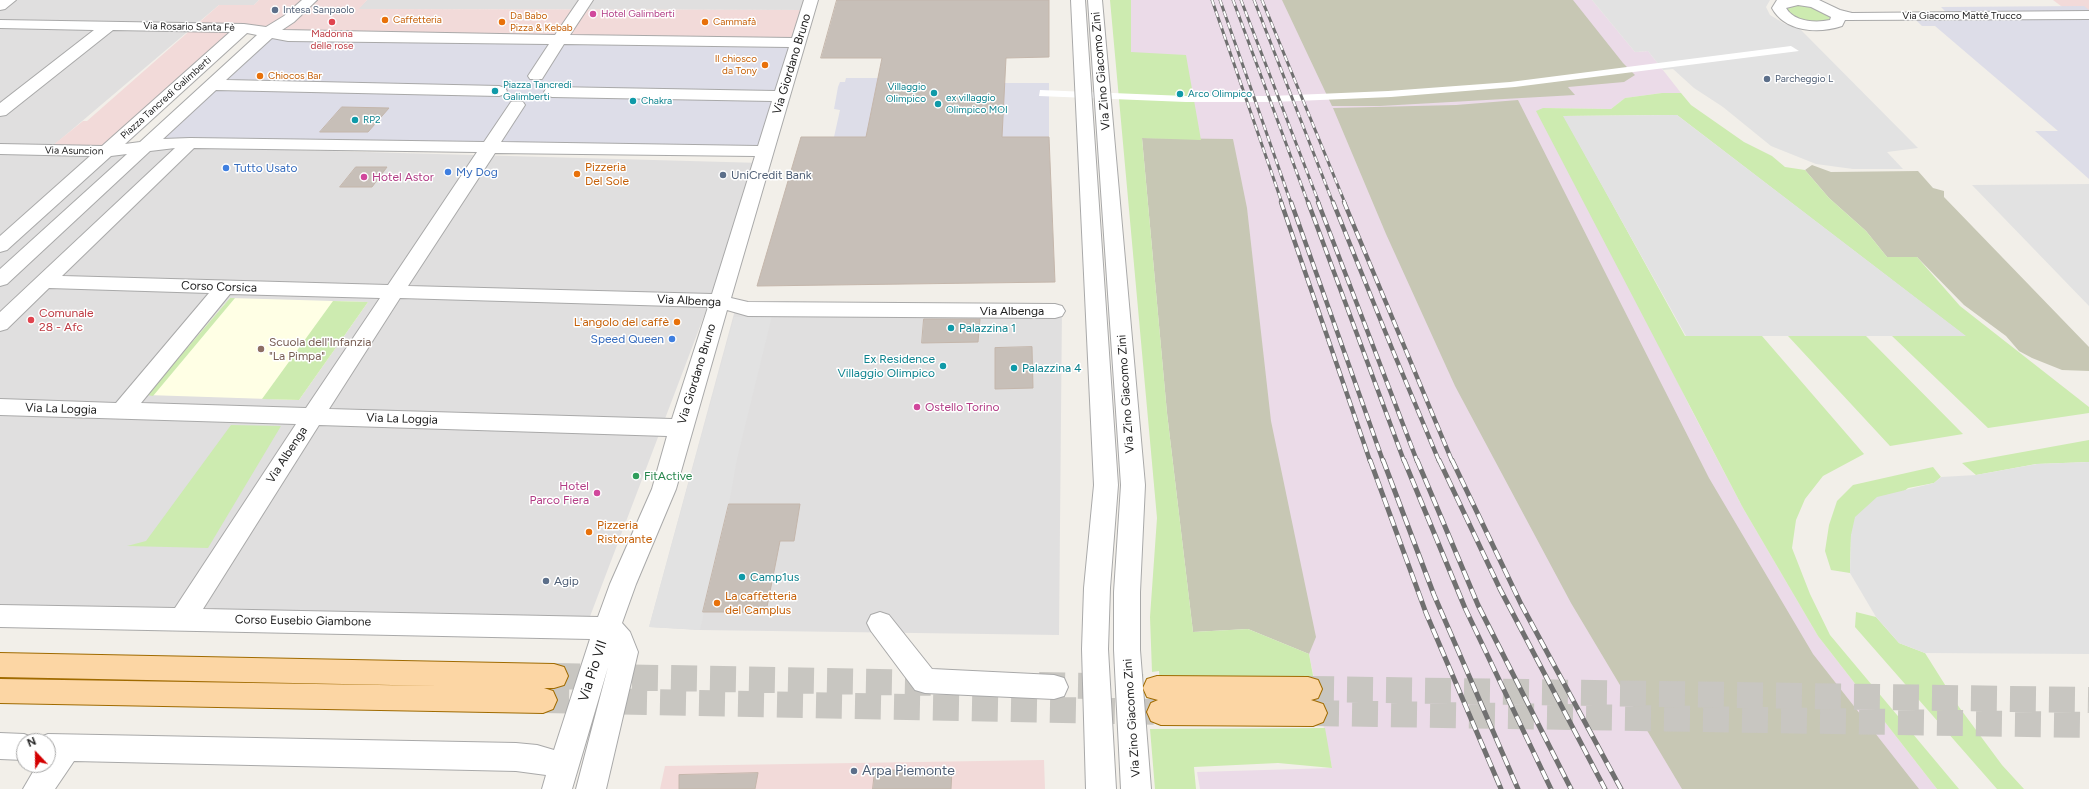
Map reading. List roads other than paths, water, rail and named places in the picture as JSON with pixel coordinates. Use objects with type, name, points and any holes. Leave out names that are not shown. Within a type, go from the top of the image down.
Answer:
[{"type":"main road","points":[[0,665],[549,688],[0,691]]},
{"type":"main road","points":[[1159,700],[1310,701]]},
{"type":"street","points":[[0,6],[9,0]]},
{"type":"street","name":"Piazza Tancredi Galimberti","points":[[147,146],[269,32],[289,19],[310,0]]},
{"type":"street","points":[[536,76],[586,0]]},
{"type":"street","name":"Via Giordano Bruno","points":[[607,628],[623,584],[664,489],[681,428],[812,0]]},
{"type":"street","name":"Via Zino Giacomo Zini","points":[[1078,0],[1106,485],[1096,588],[1095,649],[1101,789]]},
{"type":"street","name":"Via Zino Giacomo Zini","points":[[1095,0],[1133,485],[1127,592],[1127,650],[1136,789]]},
{"type":"street","points":[[1798,0],[1782,3],[1778,8],[1794,21],[1821,26],[1837,23],[1838,17],[1830,7]]},
{"type":"street","name":"Via Giacomo Mattè Trucco","points":[[1798,0],[1830,7],[1852,17],[2089,15]]},
{"type":"street","name":"Via Rosario Santa Fè","points":[[0,24],[244,28],[269,32]]},
{"type":"street","points":[[0,111],[109,26]]},
{"type":"street","name":"Piazza Tancredi Galimberti","points":[[106,151],[244,28]]},
{"type":"street","points":[[269,32],[288,36],[798,43]]},
{"type":"street","name":"Piazza Tancredi Galimberti","points":[[212,85],[498,91]]},
{"type":"street","points":[[552,92],[782,96]]},
{"type":"street","points":[[489,148],[517,105]]},
{"type":"street","points":[[0,324],[141,188],[185,143],[765,151]]},
{"type":"street","name":"Via Asuncion","points":[[0,149],[106,151],[185,143]]},
{"type":"street","points":[[0,280],[147,146]]},
{"type":"street","name":"Via Albenga","points":[[183,618],[312,417],[489,148]]},
{"type":"street","points":[[0,246],[106,151]]},
{"type":"street","name":"Corso Corsica","points":[[44,282],[394,292]]},
{"type":"street","points":[[122,411],[225,287]]},
{"type":"street","name":"Via Albenga","points":[[394,292],[720,301],[748,310],[1055,311]]},
{"type":"street","name":"Via La Loggia","points":[[0,407],[681,428]]},
{"type":"street","name":"Corso Eusebio Giambone","points":[[0,616],[183,618],[607,628]]},
{"type":"street","points":[[880,623],[925,681],[1054,687]]},
{"type":"street","name":"Via Pio VII","points":[[560,778],[607,628],[614,631],[620,637],[625,652],[591,789]]},
{"type":"street","points":[[0,746],[16,747]]},
{"type":"street","points":[[38,789],[57,747],[516,757],[537,760],[560,778]]},
{"type":"tunnel","points":[[554,676],[940,683]]},
{"type":"tunnel","points":[[1039,685],[1146,687]]},
{"type":"tunnel","points":[[1308,689],[2089,700]]},
{"type":"tunnel","points":[[543,700],[1161,712]]},
{"type":"tunnel","points":[[1313,713],[2089,725]]},
{"type":"railway","points":[[1212,0],[1282,203]]},
{"type":"railway","points":[[1220,0],[1291,203]]},
{"type":"railway","points":[[1233,0],[1308,203]]},
{"type":"railway","points":[[1241,0],[1319,203]]},
{"type":"railway","points":[[1254,0],[1333,203]]},
{"type":"railway","points":[[1262,0],[1345,203]]},
{"type":"railway","points":[[1281,202],[1370,461]]},
{"type":"railway","points":[[1291,202],[1383,461]]},
{"type":"railway","points":[[1308,202],[1404,461]]},
{"type":"railway","points":[[1318,202],[1417,461]]},
{"type":"railway","points":[[1333,202],[1439,461]]},
{"type":"railway","points":[[1344,202],[1452,461]]},
{"type":"railway","points":[[1370,460],[1426,613],[1501,789]]},
{"type":"railway","points":[[1383,460],[1434,595],[1518,789]]},
{"type":"railway","points":[[1404,460],[1465,608],[1551,789]]},
{"type":"railway","points":[[1417,460],[1478,605],[1571,789]]},
{"type":"railway","points":[[1439,460],[1500,589],[1605,789]]},
{"type":"railway","points":[[1452,460],[1521,604],[1621,789]]},
{"type":"place","name":"Intesa Sanpaolo","points":[[275,10]]},
{"type":"place","name":"Hotel Galimberti","points":[[593,14]]},
{"type":"place","name":"Caffetteria","points":[[385,20]]},
{"type":"place","name":"Madonna delle rose","points":[[332,22]]},
{"type":"place","name":"Da Babo Pizza & Kebab","points":[[502,22]]},
{"type":"place","name":"Cammafà","points":[[705,22]]},
{"type":"place","name":"Il chiosco da Tony","points":[[765,65]]},
{"type":"place","name":"Chiocos Bar","points":[[260,76]]},
{"type":"place","name":"Parcheggio L","points":[[1767,79]]},
{"type":"place","name":"Piazza Tancredi Galimberti","points":[[495,91]]},
{"type":"place","name":"Villaggio Olimpico","points":[[934,93]]},
{"type":"place","name":"Arco Olimpico","points":[[1180,94]]},
{"type":"place","name":"Chakra","points":[[633,101]]},
{"type":"place","name":"ex villaggio Olimpico MOI","points":[[938,104]]},
{"type":"place","name":"RP2","points":[[355,120]]},
{"type":"place","name":"Tutto Usato","points":[[226,168]]},
{"type":"place","name":"My Dog","points":[[448,172]]},
{"type":"place","name":"Pizzeria Del Sole","points":[[577,174]]},
{"type":"place","name":"UniCredit Bank","points":[[723,175]]},
{"type":"place","name":"Hotel Astor","points":[[364,177]]},
{"type":"place","name":"Comunale 28 - Afc","points":[[31,320]]},
{"type":"place","name":"L'angolo del caffè","points":[[677,322]]},
{"type":"place","name":"Palazzina 1","points":[[951,328]]},
{"type":"place","name":"Speed Queen","points":[[672,339]]},
{"type":"place","name":"Scuola dell'Infanzia \"La Pimpa\"","points":[[261,349]]},
{"type":"place","name":"Ex Residence Villaggio Olimpico","points":[[943,366]]},
{"type":"place","name":"Palazzina 4","points":[[1014,368]]},
{"type":"place","name":"Ostello Torino","points":[[917,407]]},
{"type":"place","name":"FitActive","points":[[636,476]]},
{"type":"place","name":"Hotel Parco Fiera","points":[[597,493]]},
{"type":"place","name":"Pizzeria Ristorante","points":[[589,532]]},
{"type":"place","name":"Camp1us","points":[[742,577]]},
{"type":"place","name":"Agip","points":[[546,581]]},
{"type":"place","name":"La caffetteria del Camplus","points":[[717,603]]},
{"type":"place","name":"Arpa Piemonte","points":[[854,771]]}]
